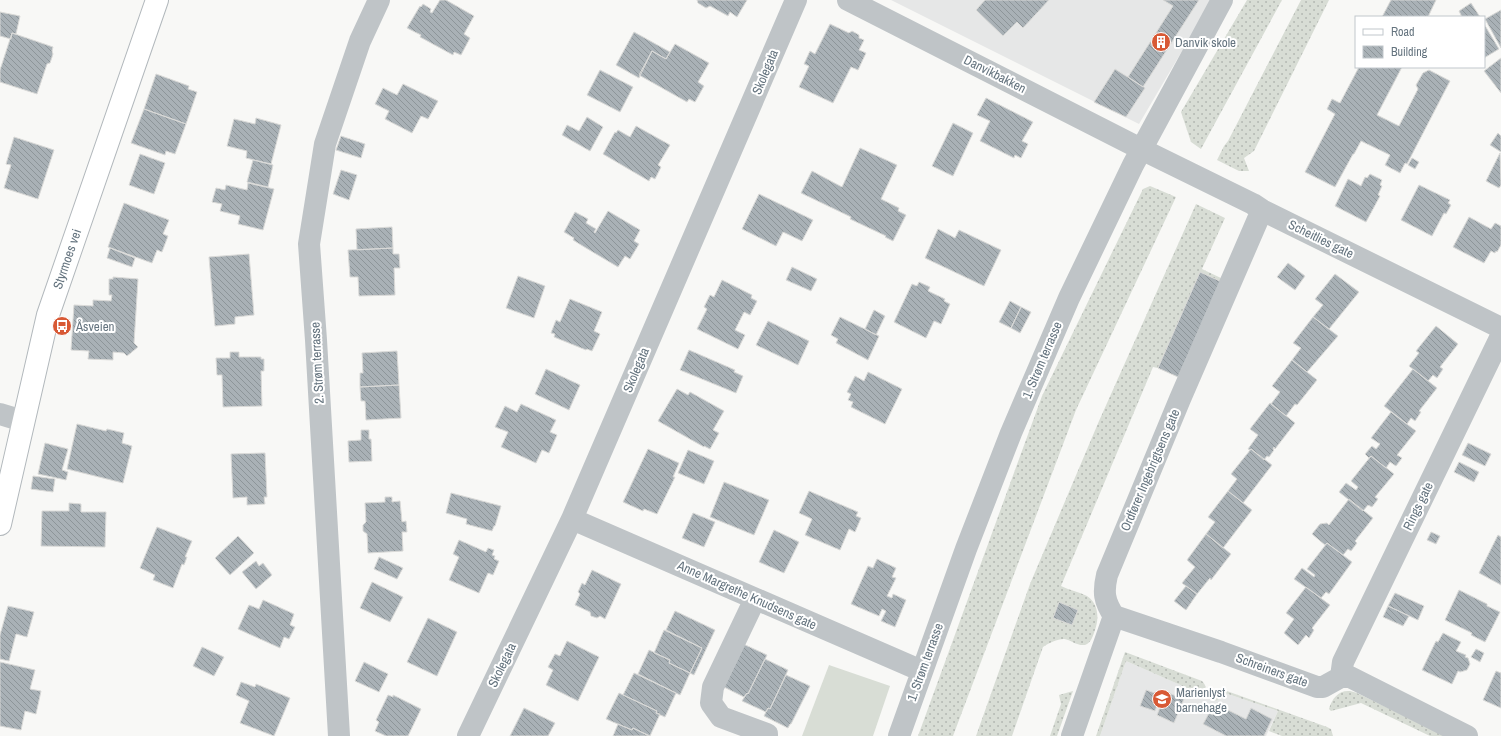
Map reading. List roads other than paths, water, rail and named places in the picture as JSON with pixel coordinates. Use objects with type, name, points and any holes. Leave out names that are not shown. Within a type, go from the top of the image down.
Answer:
[{"type":"main road","name":"Styrmoes vei","points":[[0,524],[48,315],[157,0]]},
{"type":"street","name":"2. Strøm terrasse","points":[[339,736],[309,244],[324,144],[360,41],[379,0]]},
{"type":"street","name":"Skolegata","points":[[468,736],[572,519],[796,0]]},
{"type":"street","name":"Danvikbakken","points":[[848,0],[1141,149]]},
{"type":"street","name":"1. Strøm terrasse","points":[[899,736],[966,549],[1011,433],[1069,298],[1141,149],[1222,0]]},
{"type":"street","name":"Scheitlies gate","points":[[1141,149],[1501,328]]},
{"type":"street","name":"Ordfører Ingebrigtsens gate","points":[[1114,616],[1107,605],[1105,596],[1107,575],[1180,399],[1262,210]]},
{"type":"street","name":"Rings gate","points":[[1341,677],[1343,662],[1501,336]]},
{"type":"street","points":[[0,414],[24,421]]},
{"type":"street","name":"Anne Margrethe Knudsens gate","points":[[572,519],[922,671]]},
{"type":"street","points":[[756,599],[714,687],[711,703],[721,717],[767,734],[767,736]]},
{"type":"street","points":[[1072,736],[1114,616]]},
{"type":"street","name":"Schreiners gate","points":[[1114,616],[1221,652],[1317,687],[1323,687],[1341,677]]},
{"type":"street","points":[[1341,677],[1350,677],[1468,736]]},
{"type":"place","name":"Danvik skole","points":[[1161,42]]},
{"type":"place","name":"Åsveien","points":[[62,326]]},
{"type":"place","name":"Marienlyst barnehage","points":[[1162,699]]}]
